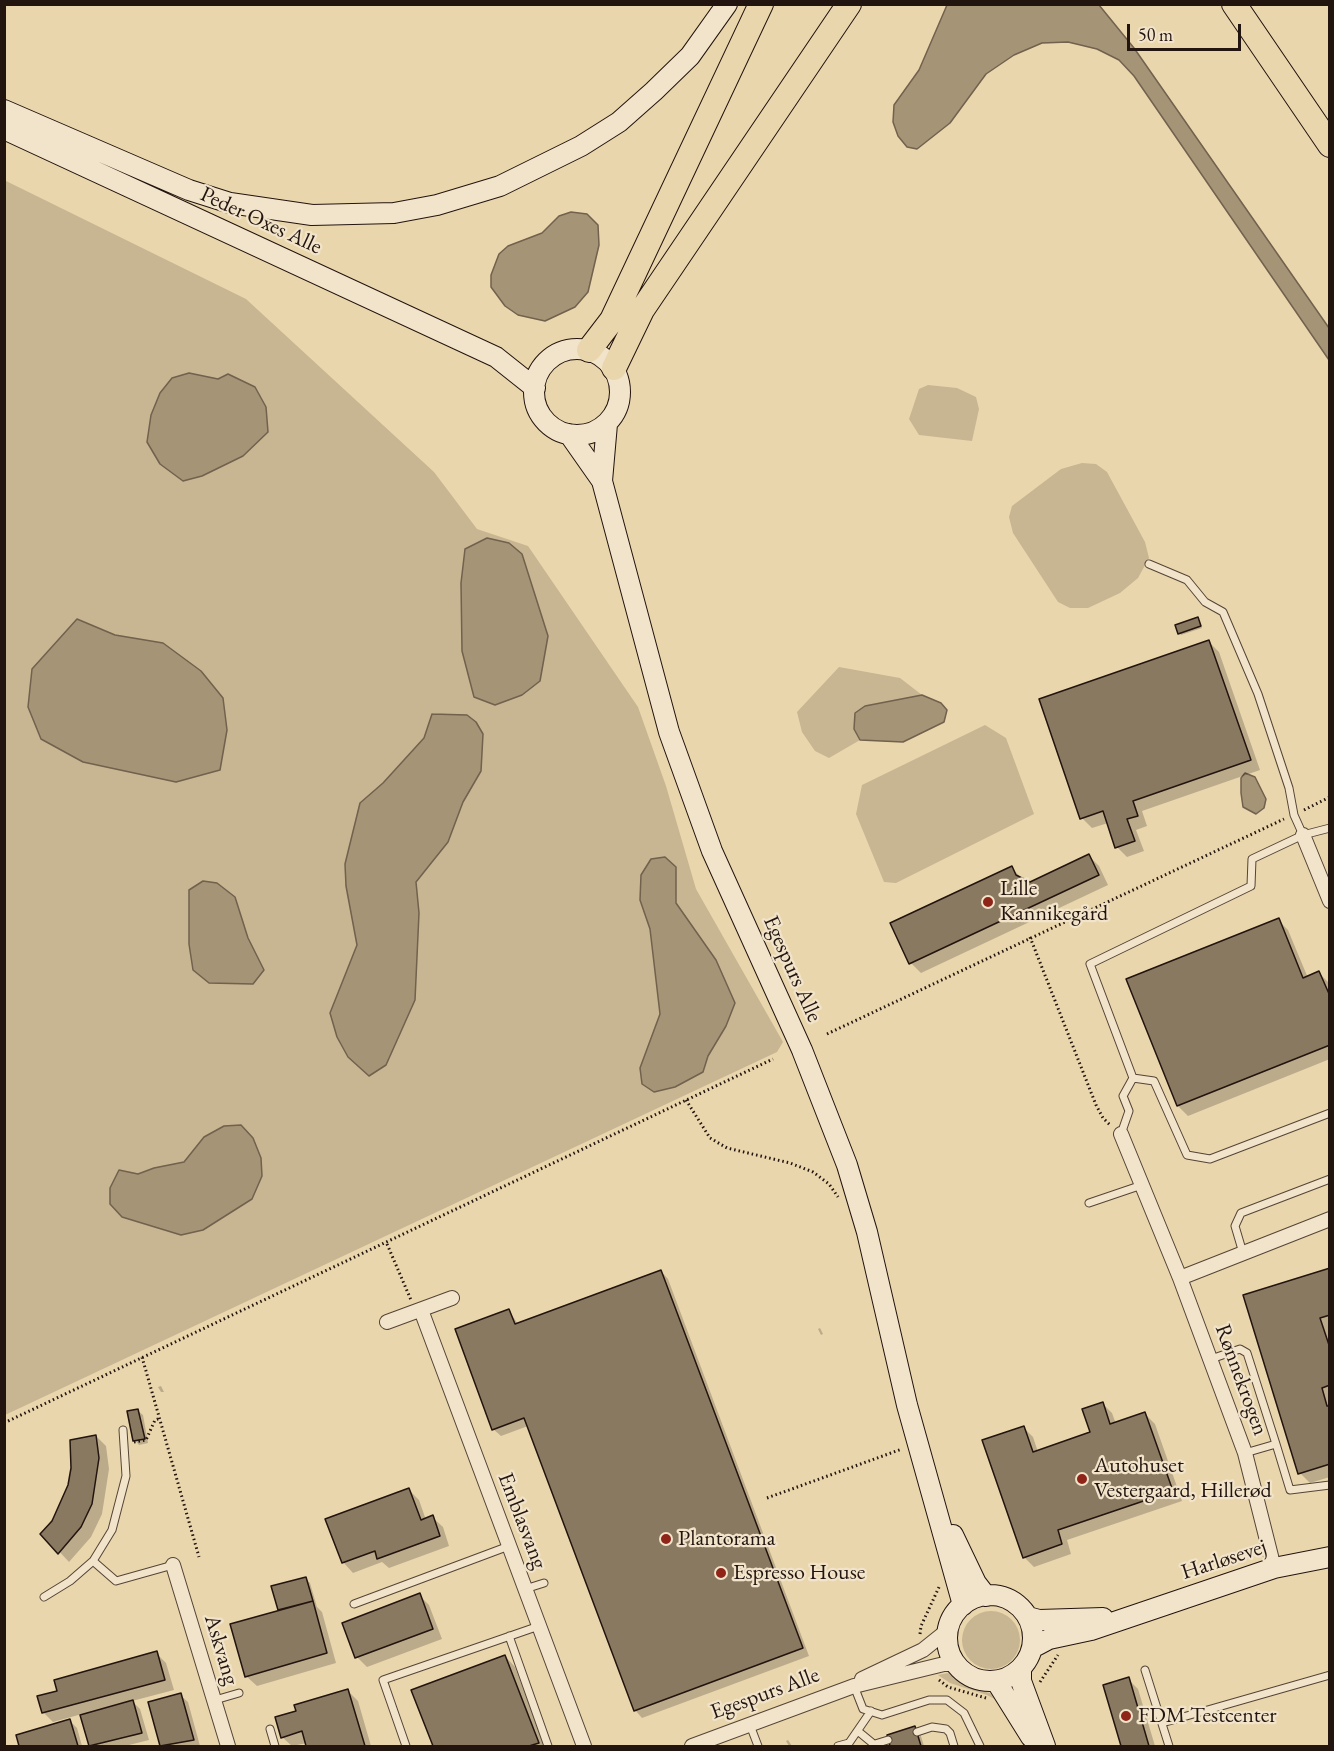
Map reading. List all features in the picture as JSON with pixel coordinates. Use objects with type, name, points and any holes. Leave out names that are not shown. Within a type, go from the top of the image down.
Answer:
[{"type":"highway","points":[[589,350],[612,320],[761,4]]},
{"type":"highway","points":[[614,368],[642,310],[849,4]]},
{"type":"highway","points":[[1234,4],[1329,145]]},
{"type":"street","points":[[4,110],[189,190],[230,203],[312,215],[394,213],[436,205],[500,186],[581,146],[619,123],[690,56],[727,4]]},
{"type":"street","name":"Peder Oxes Alle","points":[[4,129],[496,357],[534,388]]},
{"type":"street","points":[[589,350],[603,357],[614,368],[620,382],[621,397],[616,412],[607,424],[596,431],[569,434],[559,431],[543,418],[538,409],[534,388],[544,365],[564,351],[589,350]]},
{"type":"street","name":"Peder Oxes Alle","points":[[496,357],[544,365]]},
{"type":"street","name":"Egespurs Alle","points":[[607,424],[602,481],[646,651],[696,810],[810,1069],[847,1165],[867,1232],[908,1405],[963,1605]]},
{"type":"street","name":"Egespurs Alle","points":[[569,434],[602,481]]},
{"type":"street","points":[[1303,836],[1329,901]]},
{"type":"street","name":"Rønnekrogen","points":[[1121,1134],[1180,1278],[1245,1453],[1274,1569]]},
{"type":"street","points":[[1180,1278],[1329,1219]]},
{"type":"street","points":[[387,1322],[452,1298]]},
{"type":"street","name":"Emblasvang","points":[[421,1310],[584,1746]]},
{"type":"street","name":"Egespurs Alle","points":[[929,1480],[971,1572],[986,1596]]},
{"type":"street","name":"Harløsevej","points":[[1032,1648],[1049,1640],[1136,1615],[1274,1569],[1329,1557]]},
{"type":"street","name":"Askvang","points":[[173,1565],[228,1746]]},
{"type":"street","points":[[1021,1668],[996,1681],[974,1678],[956,1664],[948,1648],[948,1630],[956,1612],[963,1605],[986,1596],[1005,1598],[1022,1609],[1028,1617],[1033,1638],[1032,1648],[1021,1668],[1018,1699],[1036,1746]]},
{"type":"street","name":"Harløsevej","points":[[1028,1617],[1056,1620],[1136,1615]]},
{"type":"street","name":"Egespurs Alle","points":[[854,1686],[867,1676],[923,1650],[948,1630]]},
{"type":"street","name":"Egespurs Alle","points":[[692,1746],[854,1686],[956,1664]]},
{"type":"street","points":[[996,1681],[1018,1699],[1045,1746]]},
{"type":"lane","points":[[1149,564],[1187,580],[1205,602],[1223,612],[1258,694],[1288,788],[1294,815],[1303,836]]},
{"type":"lane","points":[[1121,1134],[1129,1111],[1123,1096],[1133,1078],[1090,964],[1251,886],[1252,859],[1303,836],[1329,828]]},
{"type":"lane","points":[[1133,1078],[1154,1081],[1186,1155],[1210,1159],[1329,1113]]},
{"type":"lane","points":[[1244,1253],[1235,1226],[1241,1213],[1329,1179]]},
{"type":"lane","points":[[1089,1203],[1142,1185]]},
{"type":"lane","points":[[1211,1359],[1240,1349],[1247,1353],[1290,1490],[1329,1485]]},
{"type":"lane","points":[[44,1597],[70,1581],[93,1561],[112,1530],[126,1476],[126,1444],[123,1430]]},
{"type":"lane","points":[[1245,1453],[1276,1444]]},
{"type":"lane","points":[[354,1604],[509,1546]]},
{"type":"lane","points":[[93,1561],[116,1581],[173,1565]]},
{"type":"lane","points":[[525,1589],[544,1582]]},
{"type":"lane","points":[[406,1746],[383,1680],[539,1626]]},
{"type":"lane","points":[[509,1636],[548,1746]]},
{"type":"lane","points":[[1145,1670],[1169,1746]]},
{"type":"lane","points":[[1162,1723],[1329,1675]]},
{"type":"lane","points":[[854,1686],[863,1709],[882,1714],[929,1700],[947,1700],[964,1713],[980,1746]]},
{"type":"lane","points":[[214,1700],[239,1693]]},
{"type":"lane","points":[[838,1746],[849,1743],[859,1732],[871,1711]]},
{"type":"lane","points":[[750,1725],[758,1746]]},
{"type":"lane","points":[[917,1732],[932,1727],[946,1729],[950,1733],[954,1746]]},
{"type":"lane","points":[[270,1729],[275,1746]]},
{"type":"lane","points":[[859,1732],[875,1745],[888,1740]]},
{"type":"path","points":[[827,1034],[1329,797]]},
{"type":"path","points":[[1030,937],[1096,1105],[1103,1118],[1121,1134]]},
{"type":"path","points":[[4,1422],[387,1244],[773,1059]]},
{"type":"path","points":[[686,1100],[710,1138],[727,1148],[790,1163],[813,1172],[830,1184],[841,1202]]},
{"type":"path","points":[[387,1244],[413,1304],[421,1310]]},
{"type":"path","points":[[142,1357],[199,1557]]},
{"type":"path","points":[[126,1444],[146,1440],[154,1420],[158,1419]]},
{"type":"path","points":[[898,1438],[905,1460]]},
{"type":"path","points":[[767,1498],[902,1449]]},
{"type":"path","points":[[923,1650],[920,1637],[921,1626],[941,1577]]},
{"type":"path","points":[[930,1668],[936,1678],[948,1687],[982,1696],[1000,1709],[1035,1689],[1053,1659],[1061,1653]]},
{"type":"shaded area","points":[[947,5],[1099,5],[1134,48],[1329,328],[1329,360],[1134,76],[1119,60],[1097,49],[1068,42],[1042,43],[1014,55],[986,74],[950,123],[917,149],[907,147],[898,136],[893,122],[894,105],[919,70]]},
{"type":"shaded area","points":[[4,180],[246,299],[434,472],[477,529],[528,546],[638,707],[666,786],[696,889],[783,1042],[777,1052],[5,1415]]},
{"type":"shaded area","points":[[571,212],[587,214],[598,225],[599,245],[588,292],[575,307],[545,321],[518,315],[505,306],[491,287],[491,275],[499,254],[508,246],[542,233],[559,216]]},
{"type":"shaded area","points":[[189,373],[218,379],[228,374],[255,387],[266,407],[268,432],[243,456],[202,476],[183,481],[160,464],[147,442],[151,415],[160,393],[172,378]]},
{"type":"shaded area","points":[[928,385],[957,388],[976,397],[979,409],[972,441],[919,435],[909,419],[919,389]]},
{"type":"shaded area","points":[[1082,463],[1096,464],[1107,472],[1145,542],[1149,558],[1138,578],[1120,593],[1088,608],[1070,608],[1058,602],[1013,533],[1009,517],[1012,506],[1061,469]]},
{"type":"shaded area","points":[[487,538],[509,543],[522,554],[548,636],[540,681],[522,695],[495,705],[474,697],[462,651],[461,583],[465,549]]},
{"type":"shaded area","points":[[77,619],[115,635],[163,643],[201,671],[223,698],[227,730],[220,770],[176,782],[83,762],[41,739],[28,707],[32,669]]},
{"type":"shaded area","points":[[839,667],[900,678],[922,695],[854,729],[860,740],[829,758],[815,751],[802,732],[797,712]]},
{"type":"shaded area","points":[[922,695],[941,703],[947,710],[944,722],[903,742],[860,740],[854,729],[855,713],[865,706]]},
{"type":"shaded area","points":[[432,714],[467,715],[476,722],[483,734],[481,771],[463,802],[448,842],[416,882],[419,913],[415,1000],[386,1065],[369,1076],[348,1057],[337,1037],[330,1013],[357,945],[346,886],[345,864],[360,803],[383,783],[424,738]]},
{"type":"shaded area","points":[[985,725],[1006,738],[1034,814],[896,883],[884,882],[856,814],[862,785]]},
{"type":"shaded area","points":[[1245,773],[1255,777],[1266,799],[1264,808],[1256,814],[1243,807],[1241,778]]},
{"type":"shaded area","points":[[665,857],[676,867],[676,903],[716,960],[735,1003],[726,1026],[708,1056],[703,1072],[675,1087],[654,1092],[642,1084],[640,1068],[660,1014],[650,929],[640,900],[641,875],[651,859]]},
{"type":"shaded area","points":[[203,881],[217,883],[235,897],[248,938],[264,970],[253,984],[209,983],[193,970],[189,944],[189,890]]},
{"type":"shaded area","points":[[241,1125],[253,1138],[261,1158],[262,1176],[252,1199],[203,1230],[181,1235],[122,1217],[110,1204],[110,1188],[119,1170],[138,1174],[184,1162],[204,1137],[224,1126]]},
{"type":"shaded area","points":[[991,1611],[1007,1616],[1015,1624],[1020,1640],[1015,1656],[1007,1664],[991,1669],[975,1664],[967,1656],[962,1640],[967,1624],[975,1616]]},
{"type":"shaded area","points":[[948,1673],[967,1686],[993,1694],[998,1701],[950,1683],[938,1675]]},
{"type":"building","points":[[1198,617],[1201,626],[1178,634],[1175,625]]},
{"type":"building","points":[[1209,640],[1251,760],[1133,801],[1138,816],[1127,819],[1135,841],[1115,848],[1103,811],[1080,819],[1039,699]]},
{"type":"building","name":"Lille Kannikegård","points":[[1089,854],[1099,875],[909,964],[890,923],[1012,866],[1016,875],[1030,882]]},
{"type":"building","points":[[1279,918],[1303,978],[1319,971],[1330,996],[1330,1045],[1177,1106],[1126,979]]},
{"type":"building","points":[[1330,1268],[1330,1315],[1320,1318],[1330,1348],[1330,1385],[1322,1388],[1327,1406],[1330,1406],[1330,1464],[1298,1474],[1243,1295]]},
{"type":"building","name":"Plantorama","points":[[661,1270],[803,1648],[634,1711],[524,1418],[492,1430],[455,1329],[509,1309],[515,1324]]},
{"type":"building","points":[[1103,1402],[1110,1424],[1145,1412],[1173,1491],[1058,1530],[1062,1544],[1023,1558],[982,1440],[1024,1426],[1033,1452],[1090,1432],[1082,1409]]},
{"type":"building","points":[[138,1409],[145,1439],[133,1441],[127,1411]]},
{"type":"building","points":[[96,1435],[99,1458],[92,1504],[81,1527],[58,1554],[40,1534],[52,1521],[68,1485],[71,1468],[70,1440]]},
{"type":"building","points":[[409,1488],[421,1520],[433,1515],[440,1536],[377,1559],[375,1551],[342,1563],[325,1519]]},
{"type":"building","points":[[306,1577],[313,1601],[278,1610],[271,1586]]},
{"type":"building","points":[[420,1593],[433,1629],[355,1658],[342,1623]]},
{"type":"building","points":[[313,1601],[327,1653],[245,1677],[230,1624]]},
{"type":"building","points":[[157,1651],[165,1680],[42,1713],[37,1696],[57,1691],[54,1680]]},
{"type":"building","points":[[505,1655],[539,1743],[529,1746],[433,1746],[411,1690]]},
{"type":"building","name":"FDM Testcenter","points":[[1129,1677],[1149,1746],[1121,1746],[1103,1685]]},
{"type":"building","points":[[348,1689],[365,1746],[306,1746],[302,1731],[281,1738],[275,1717],[296,1711],[294,1705]]},
{"type":"building","points":[[181,1693],[194,1740],[160,1746],[148,1702]]},
{"type":"building","points":[[133,1700],[142,1733],[89,1746],[80,1715]]},
{"type":"building","points":[[70,1719],[78,1746],[19,1746],[16,1735]]},
{"type":"building","points":[[915,1726],[921,1746],[890,1746],[887,1735]]},
{"type":"place","name":"Lille Kannikegård","points":[[988,902]]},
{"type":"place","name":"Autohuset Vestergaard, Hillerød","points":[[1082,1479]]},
{"type":"place","name":"Plantorama","points":[[666,1539]]},
{"type":"place","name":"Espresso House","points":[[721,1573]]},
{"type":"place","name":"FDM Testcenter","points":[[1126,1716]]}]
